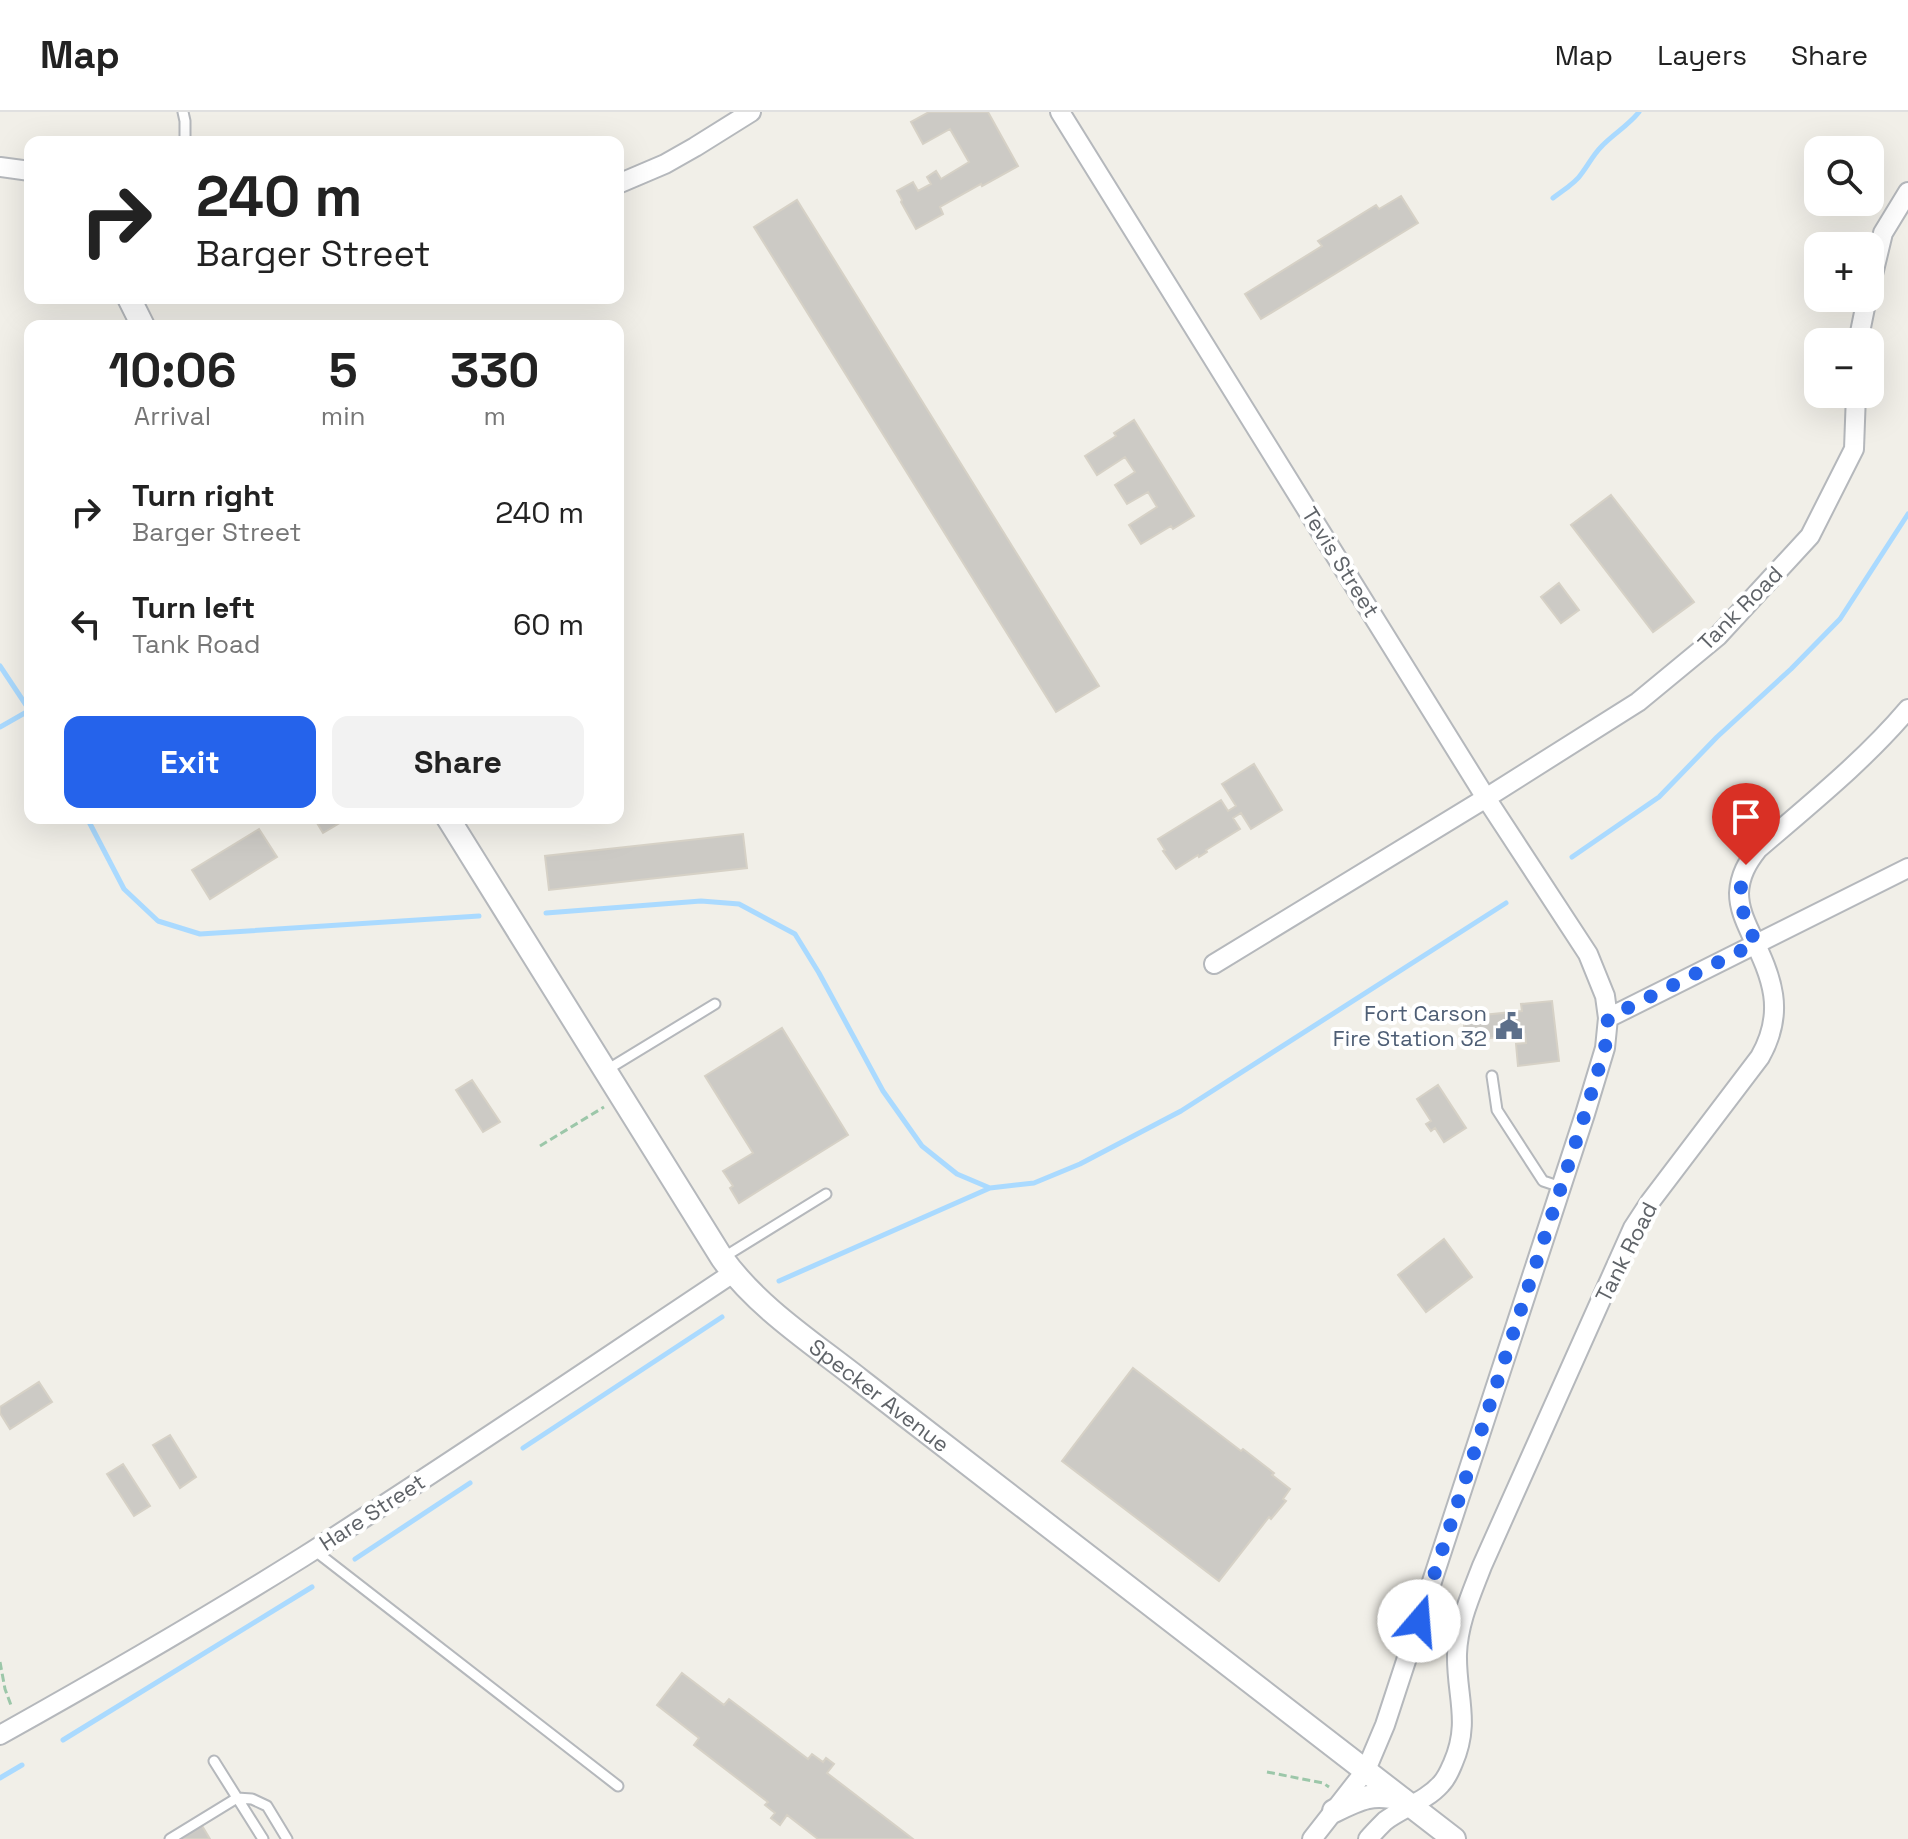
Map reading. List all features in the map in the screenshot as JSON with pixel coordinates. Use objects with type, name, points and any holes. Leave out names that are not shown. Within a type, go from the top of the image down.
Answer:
[{"type":"street","points":[[624,181],[685,153],[751,112]]},
{"type":"street","name":"Tevis Street","points":[[1060,112],[1486,798],[1588,954],[1605,996],[1608,1018]]},
{"type":"street","points":[[0,167],[24,170]]},
{"type":"street","points":[[1884,232],[1908,192]]},
{"type":"street","name":"Tank Road","points":[[1214,964],[1638,702],[1718,636],[1810,536],[1854,449],[1855,408]]},
{"type":"street","name":"Tank Road","points":[[1368,1839],[1408,1803],[1442,1784],[1455,1759],[1463,1726],[1457,1656],[1464,1614],[1482,1566],[1633,1228],[1770,1040],[1774,1018],[1770,977],[1742,914],[1739,896],[1746,865],[1758,849],[1850,768],[1908,709]]},
{"type":"street","name":"Specker Avenue","points":[[452,824],[728,1265],[784,1320],[861,1381],[1454,1839]]},
{"type":"street","points":[[1312,1839],[1366,1770],[1385,1725],[1605,1048],[1608,1018],[1908,868]]},
{"type":"street","name":"Hare Street","points":[[0,1735],[314,1550],[507,1424],[728,1265]]},
{"type":"street","points":[[1334,1811],[1370,1796],[1389,1796],[1408,1803]]},
{"type":"lane","points":[[183,112],[185,136]]},
{"type":"lane","points":[[605,1071],[715,1004]]},
{"type":"lane","points":[[1492,1076],[1497,1110],[1543,1181],[1561,1187]]},
{"type":"lane","points":[[728,1265],[826,1194]]},
{"type":"lane","points":[[314,1550],[618,1786]]},
{"type":"lane","points":[[214,1761],[263,1839]]},
{"type":"lane","points":[[170,1839],[237,1798],[252,1799],[267,1806],[287,1839]]},
{"type":"path","points":[[540,1146],[621,1096]]},
{"type":"path","points":[[0,1662],[9,1703],[21,1723]]},
{"type":"building","points":[[929,112],[988,112],[1018,166],[940,207],[943,214],[916,229],[897,191],[913,182],[918,191],[931,184],[927,177],[936,171],[941,179],[969,162],[950,129],[923,144],[911,122]]},
{"type":"building","points":[[1401,196],[1418,223],[1261,319],[1245,294],[1322,246],[1318,241],[1376,205],[1379,209]]},
{"type":"building","points":[[797,200],[1099,686],[1056,712],[754,227]]},
{"type":"building","points":[[1134,420],[1194,516],[1141,544],[1129,525],[1157,507],[1148,492],[1127,504],[1115,485],[1135,472],[1125,457],[1097,475],[1085,456]]},
{"type":"building","points":[[1611,495],[1694,602],[1653,632],[1571,525]]},
{"type":"building","points":[[1559,583],[1579,610],[1561,623],[1541,597]]},
{"type":"building","points":[[1254,764],[1282,810],[1251,829],[1241,813],[1233,818],[1240,829],[1176,869],[1158,839],[1221,800],[1228,811],[1236,806],[1222,784]]},
{"type":"building","points":[[318,824],[338,824],[323,833]]},
{"type":"building","points":[[259,829],[277,857],[210,899],[192,870]]},
{"type":"building","points":[[743,834],[747,868],[549,890],[545,856]]},
{"type":"building","name":"Fort Carson Fire Station 32","points":[[1552,1001],[1559,1061],[1518,1066],[1516,1044],[1526,1043],[1525,1034],[1466,1041],[1463,1017],[1522,1011],[1521,1004]]},
{"type":"building","points":[[782,1028],[848,1135],[739,1203],[723,1171],[753,1153],[705,1076]]},
{"type":"building","points":[[472,1080],[500,1122],[483,1132],[456,1090]]},
{"type":"building","points":[[1438,1085],[1466,1128],[1444,1142],[1435,1128],[1431,1131],[1426,1124],[1431,1121],[1417,1099]]},
{"type":"building","points":[[1444,1239],[1472,1277],[1426,1312],[1398,1275]]},
{"type":"building","points":[[1133,1368],[1241,1451],[1243,1449],[1290,1489],[1283,1499],[1286,1501],[1271,1519],[1269,1517],[1219,1581],[1062,1461]]},
{"type":"building","points":[[39,1382],[52,1402],[10,1429],[0,1413],[0,1407]]},
{"type":"building","points":[[170,1435],[196,1477],[180,1488],[153,1445]]},
{"type":"building","points":[[123,1464],[150,1506],[134,1516],[107,1474]]},
{"type":"building","points":[[682,1673],[724,1705],[729,1699],[808,1759],[812,1754],[823,1762],[826,1758],[834,1764],[827,1773],[913,1839],[818,1839],[787,1815],[780,1825],[771,1818],[775,1813],[765,1805],[768,1802],[694,1745],[699,1738],[657,1705]]},
{"type":"building","points":[[201,1824],[210,1839],[177,1839]]},
{"type":"waterway","points":[[1553,198],[1576,180],[1598,150],[1639,112]]},
{"type":"waterway","points":[[1572,857],[1659,797],[1840,619],[1908,514]]},
{"type":"waterway","points":[[0,666],[24,702]]},
{"type":"waterway","points":[[0,727],[24,713]]},
{"type":"waterway","points":[[90,824],[124,889],[158,921],[200,934],[479,916]]},
{"type":"waterway","points":[[546,913],[701,901],[739,904],[795,934],[883,1091],[922,1146],[957,1174],[990,1188],[1034,1183],[1080,1164],[1181,1111],[1506,903]]},
{"type":"waterway","points":[[779,1281],[990,1188]]},
{"type":"waterway","points":[[523,1448],[722,1317]]},
{"type":"waterway","points":[[355,1559],[470,1483]]},
{"type":"waterway","points":[[63,1740],[312,1587]]},
{"type":"waterway","points":[[0,1778],[22,1765]]},
{"type":"place","name":"Fort Carson Fire Station 32","points":[[1509,1026]]},
{"type":"route","points":[[1419,1621],[1585,1114],[1605,1048],[1608,1018],[1756,943],[1742,914],[1739,896],[1746,865]]}]
